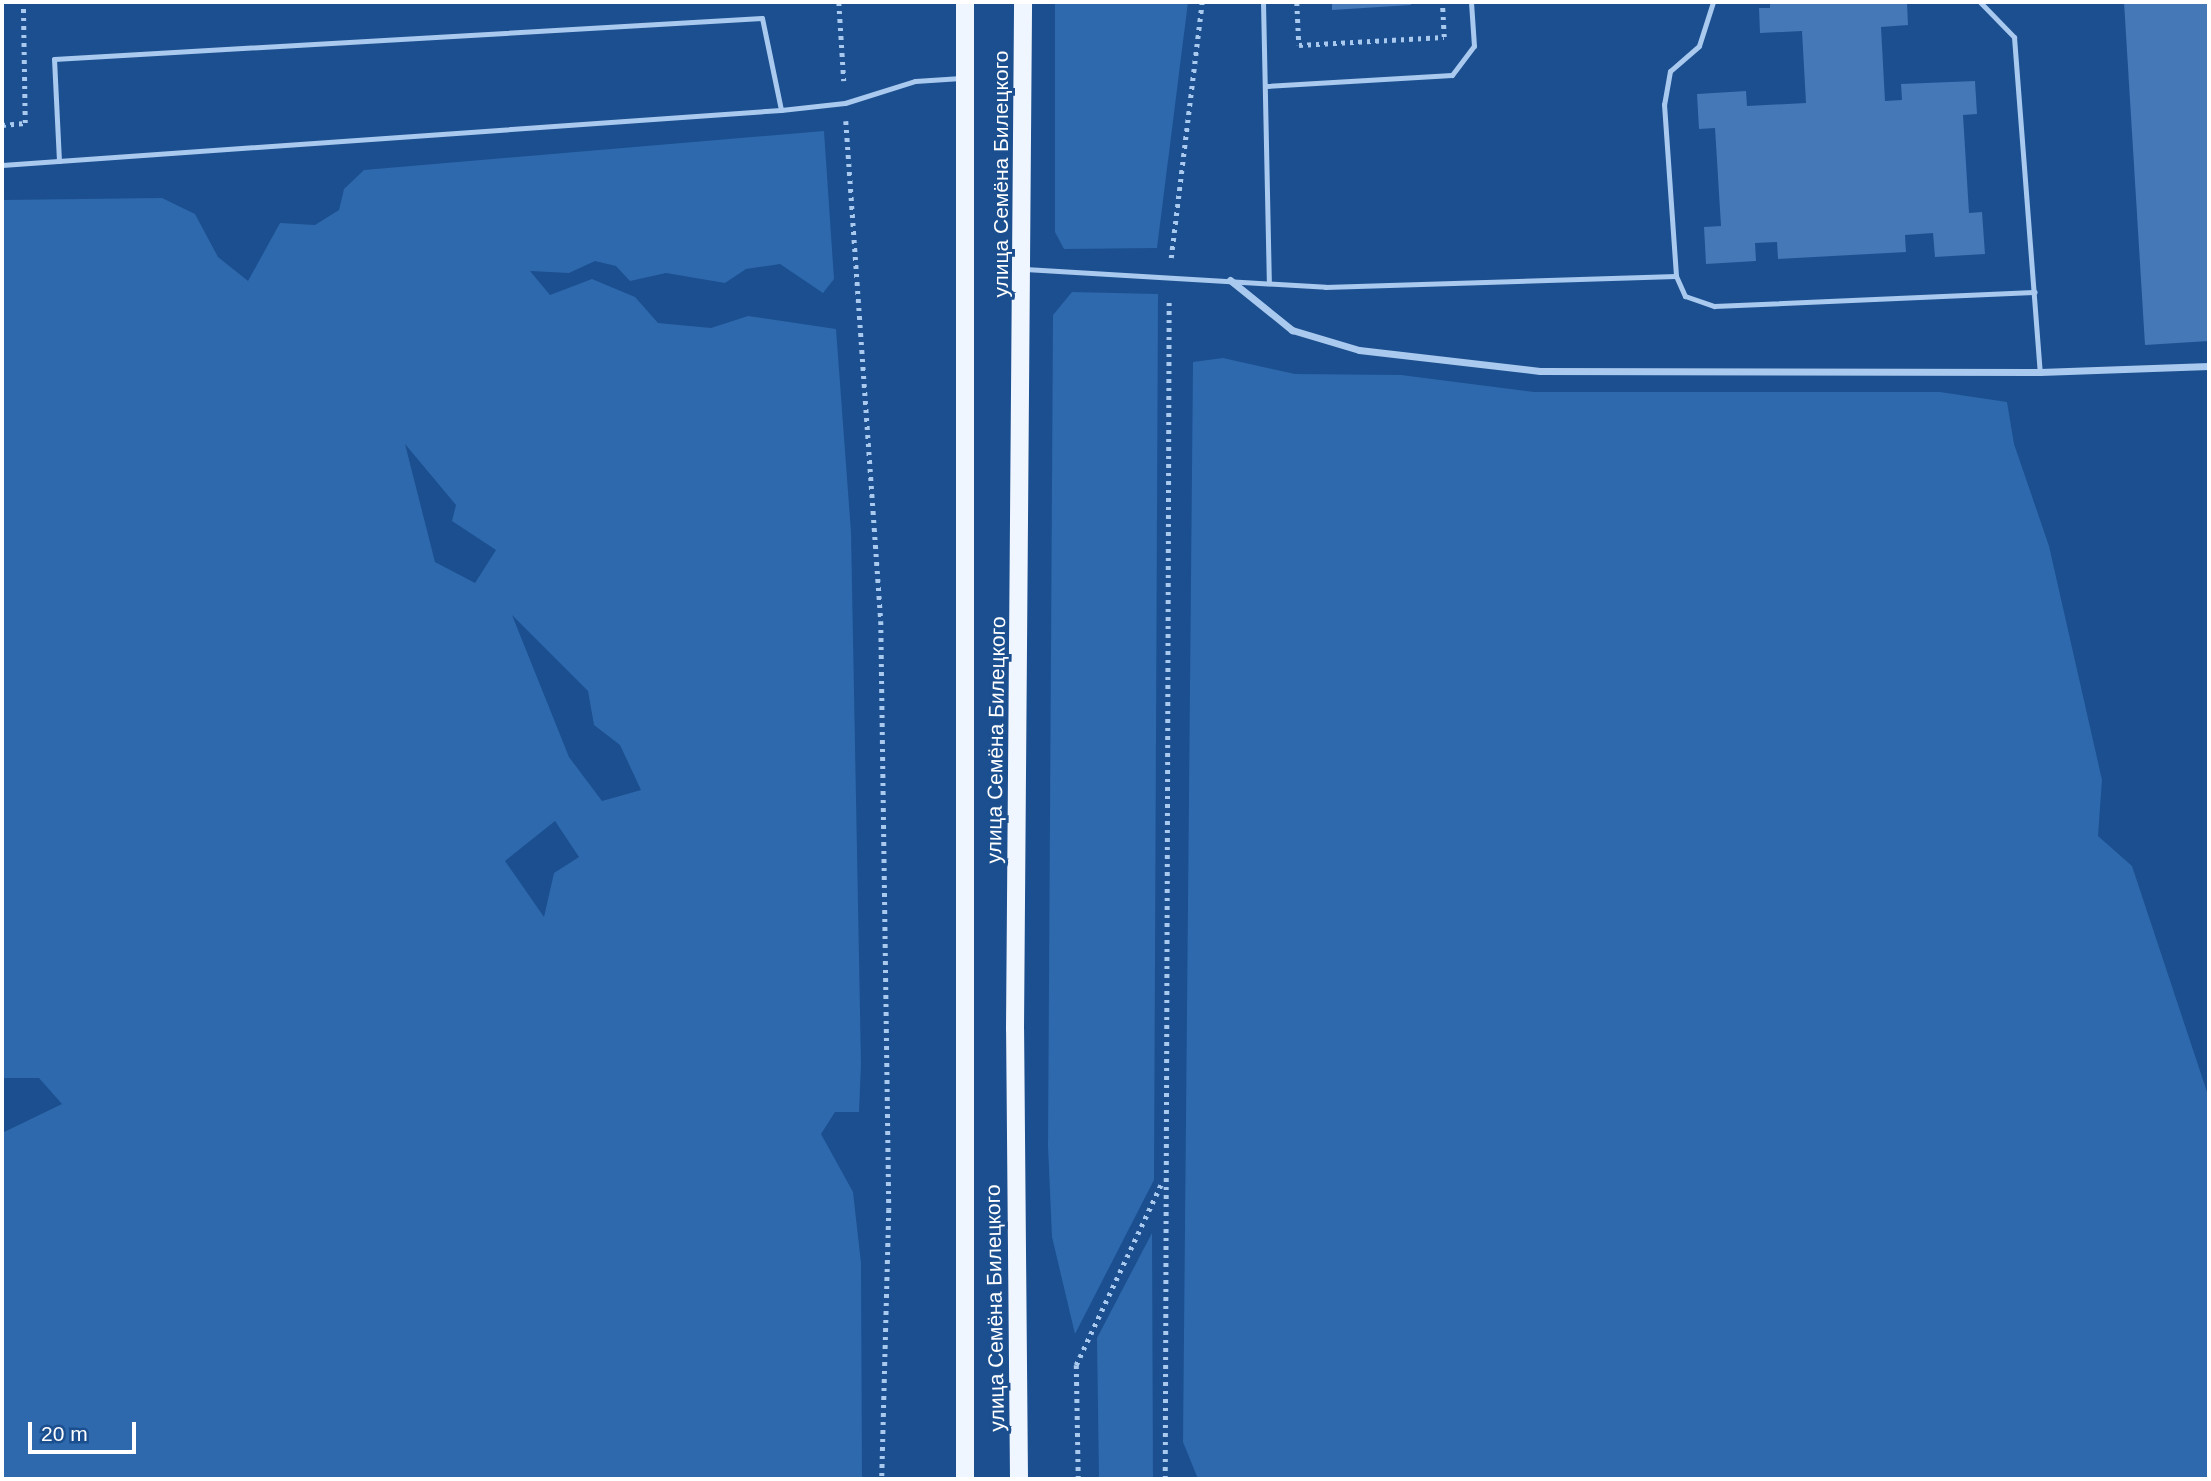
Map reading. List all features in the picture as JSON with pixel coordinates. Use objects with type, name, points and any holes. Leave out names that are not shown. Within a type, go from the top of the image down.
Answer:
[{"type":"main road","name":"улица Семёна Билецкого","points":[[965,2],[965,1479]]},
{"type":"main road","name":"улица Семёна Билецкого","points":[[1019,1479],[1015,1015],[1024,269],[1023,2]]},
{"type":"street","points":[[1230,280],[1292,330],[1359,350],[1512,368],[2040,372],[2209,366]]},
{"type":"lane","points":[[1264,2],[1269,284]]},
{"type":"lane","points":[[1267,86],[1452,75],[1474,46],[1471,2]]},
{"type":"lane","points":[[1713,2],[1699,46],[1670,71],[1664,104],[1676,276],[1685,296],[1714,306],[2035,292]]},
{"type":"lane","points":[[1980,2],[2014,37],[2040,372]]},
{"type":"lane","points":[[59,161],[54,59],[762,18],[781,110]]},
{"type":"lane","points":[[2,165],[781,110],[845,103],[915,81],[964,78]]},
{"type":"lane","points":[[1024,269],[1169,274],[1269,284],[1676,276]]},
{"type":"path","points":[[2,125],[25,124],[23,2]]},
{"type":"path","points":[[839,2],[881,621],[889,1209],[882,1479]]},
{"type":"path","points":[[1165,1479],[1169,274],[1202,2]]},
{"type":"path","points":[[1297,2],[1299,45],[1444,37],[1442,2]]},
{"type":"path","points":[[1078,1479],[1076,1365],[1164,1178]]},
{"type":"shaded area","points":[[1055,2],[1188,2],[1157,248],[1064,249],[1055,232]]},
{"type":"shaded area","points":[[824,131],[834,279],[823,293],[780,264],[746,269],[725,283],[666,273],[630,281],[616,266],[595,261],[569,273],[530,271],[550,295],[592,279],[635,297],[658,323],[711,328],[748,316],[836,329],[851,532],[861,1064],[859,1112],[835,1112],[821,1134],[853,1192],[861,1263],[862,1479],[2,1479],[2,1133],[62,1104],[39,1078],[2,1078],[2,200],[162,198],[195,214],[218,257],[248,281],[280,223],[315,225],[339,210],[344,189],[364,170]],"holes":[[[405,444],[456,505],[452,521],[496,550],[475,583],[435,562]],[[512,615],[588,691],[594,725],[620,745],[641,790],[602,801],[569,757]],[[555,821],[579,857],[554,873],[544,917],[505,861]]]},
{"type":"shaded area","points":[[1072,292],[1158,294],[1154,1180],[1075,1334],[1052,1237],[1048,1146],[1053,315]]},
{"type":"shaded area","points":[[1223,358],[1295,374],[1401,375],[1534,392],[1940,392],[2007,402],[2014,444],[2049,546],[2102,780],[2098,836],[2132,866],[2209,1098],[2209,1479],[1198,1479],[1183,1442],[1193,362]]},
{"type":"shaded area","points":[[1152,1233],[1153,1479],[1099,1479],[1097,1338]]},
{"type":"building","points":[[1332,2],[1411,2],[1411,5],[1332,10]]},
{"type":"building","points":[[1770,2],[1907,2],[1908,25],[1881,27],[1885,101],[1902,100],[1901,84],[1975,81],[1977,114],[1963,115],[1969,213],[1982,212],[1985,254],[1935,257],[1933,233],[1905,235],[1906,252],[1778,259],[1777,242],[1755,243],[1756,261],[1706,264],[1704,227],[1721,226],[1715,128],[1699,129],[1697,94],[1746,91],[1747,106],[1806,103],[1802,31],[1760,33],[1759,8],[1770,8]]},
{"type":"building","points":[[2124,2],[2209,2],[2209,341],[2145,345]]}]
